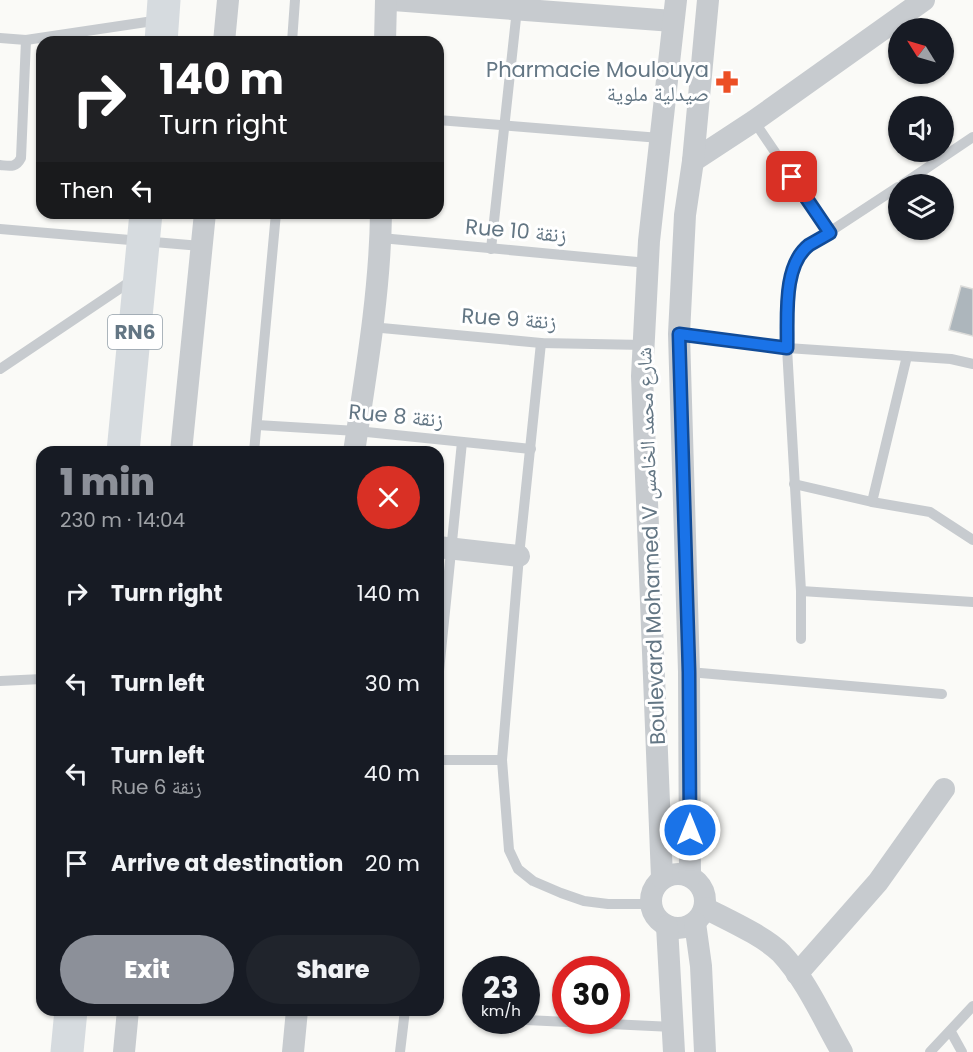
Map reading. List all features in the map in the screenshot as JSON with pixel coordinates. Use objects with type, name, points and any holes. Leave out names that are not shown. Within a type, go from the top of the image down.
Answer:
[{"type":"main road","name":"RN6","points":[[124,446],[145,227]]},
{"type":"main road","points":[[67,1052],[70,1016]]},
{"type":"street","points":[[225,36],[228,0]]},
{"type":"street","points":[[385,36],[386,0]]},
{"type":"street","points":[[393,0],[517,9],[674,10]]},
{"type":"street","name":"Boulevard Mohamed V شارع محمد الخامس","points":[[690,876],[689,672],[679,334],[685,214],[693,161],[708,0]]},
{"type":"street","points":[[693,161],[754,121],[924,0]]},
{"type":"street","name":"Boulevard Mohamed V شارع محمد الخامس","points":[[662,878],[642,376],[648,263],[674,10]]},
{"type":"street","points":[[182,446],[204,219]]},
{"type":"street","points":[[356,441],[371,327],[381,219]]},
{"type":"street","points":[[445,547],[519,556]]},
{"type":"street","points":[[797,974],[878,882],[944,789]]},
{"type":"street","points":[[700,916],[686,928],[676,929],[659,921],[651,904],[652,894],[662,878],[681,873],[690,876],[698,881],[706,898],[700,916],[705,1052]]},
{"type":"street","points":[[700,916],[749,932],[780,952],[797,974],[842,1052]]},
{"type":"street","points":[[667,926],[674,1052]]},
{"type":"street","points":[[124,1052],[127,1016]]},
{"type":"street","points":[[293,1052],[296,1016]]},
{"type":"lane","points":[[292,36],[295,0]]},
{"type":"lane","points":[[491,249],[517,9]]},
{"type":"lane","points":[[53,36],[162,20]]},
{"type":"lane","points":[[0,38],[36,39]]},
{"type":"lane","points":[[0,165],[13,166],[18,164],[21,158],[26,40]]},
{"type":"lane","points":[[444,120],[660,138]]},
{"type":"lane","points":[[754,121],[830,233]]},
{"type":"lane","points":[[918,174],[973,138]]},
{"type":"lane","points":[[801,639],[801,591],[787,348],[789,288],[795,263],[808,246],[888,194]]},
{"type":"lane","points":[[254,446],[275,219]]},
{"type":"lane","points":[[0,229],[145,227],[201,246]]},
{"type":"lane","name":"Rue 10 زنقة","points":[[381,238],[648,263]]},
{"type":"lane","points":[[0,369],[141,275]]},
{"type":"lane","name":"Rue 9 زنقة","points":[[371,327],[541,343],[644,345]]},
{"type":"lane","points":[[679,334],[787,348],[951,358],[973,364]]},
{"type":"lane","points":[[541,343],[519,556],[502,760],[509,850],[518,869],[533,881],[584,901],[608,904],[651,904]]},
{"type":"lane","points":[[872,502],[907,356]]},
{"type":"lane","name":"Rue 8 زنقة","points":[[256,425],[356,441],[462,442],[531,450]]},
{"type":"lane","points":[[444,566],[462,442]]},
{"type":"lane","points":[[794,484],[872,502],[930,512],[973,540]]},
{"type":"lane","points":[[801,591],[973,602]]},
{"type":"lane","points":[[689,672],[942,694]]},
{"type":"lane","points":[[0,681],[36,679]]},
{"type":"lane","points":[[444,760],[502,760]]},
{"type":"lane","points":[[930,1052],[973,1006]]},
{"type":"lane","points":[[400,1052],[404,1016]]},
{"type":"lane","points":[[540,1021],[674,1027]]},
{"type":"lane","points":[[951,1032],[962,1052]]},
{"type":"building","points":[[961,286],[973,289],[973,336],[949,330]]},
{"type":"place","name":"Pharmacie Moulouya صيدلية ملوية","points":[[727,82]]},
{"type":"route","points":[[690,830],[689,672],[679,334],[787,348],[789,288],[795,263],[808,246],[830,233],[792,177]]}]
